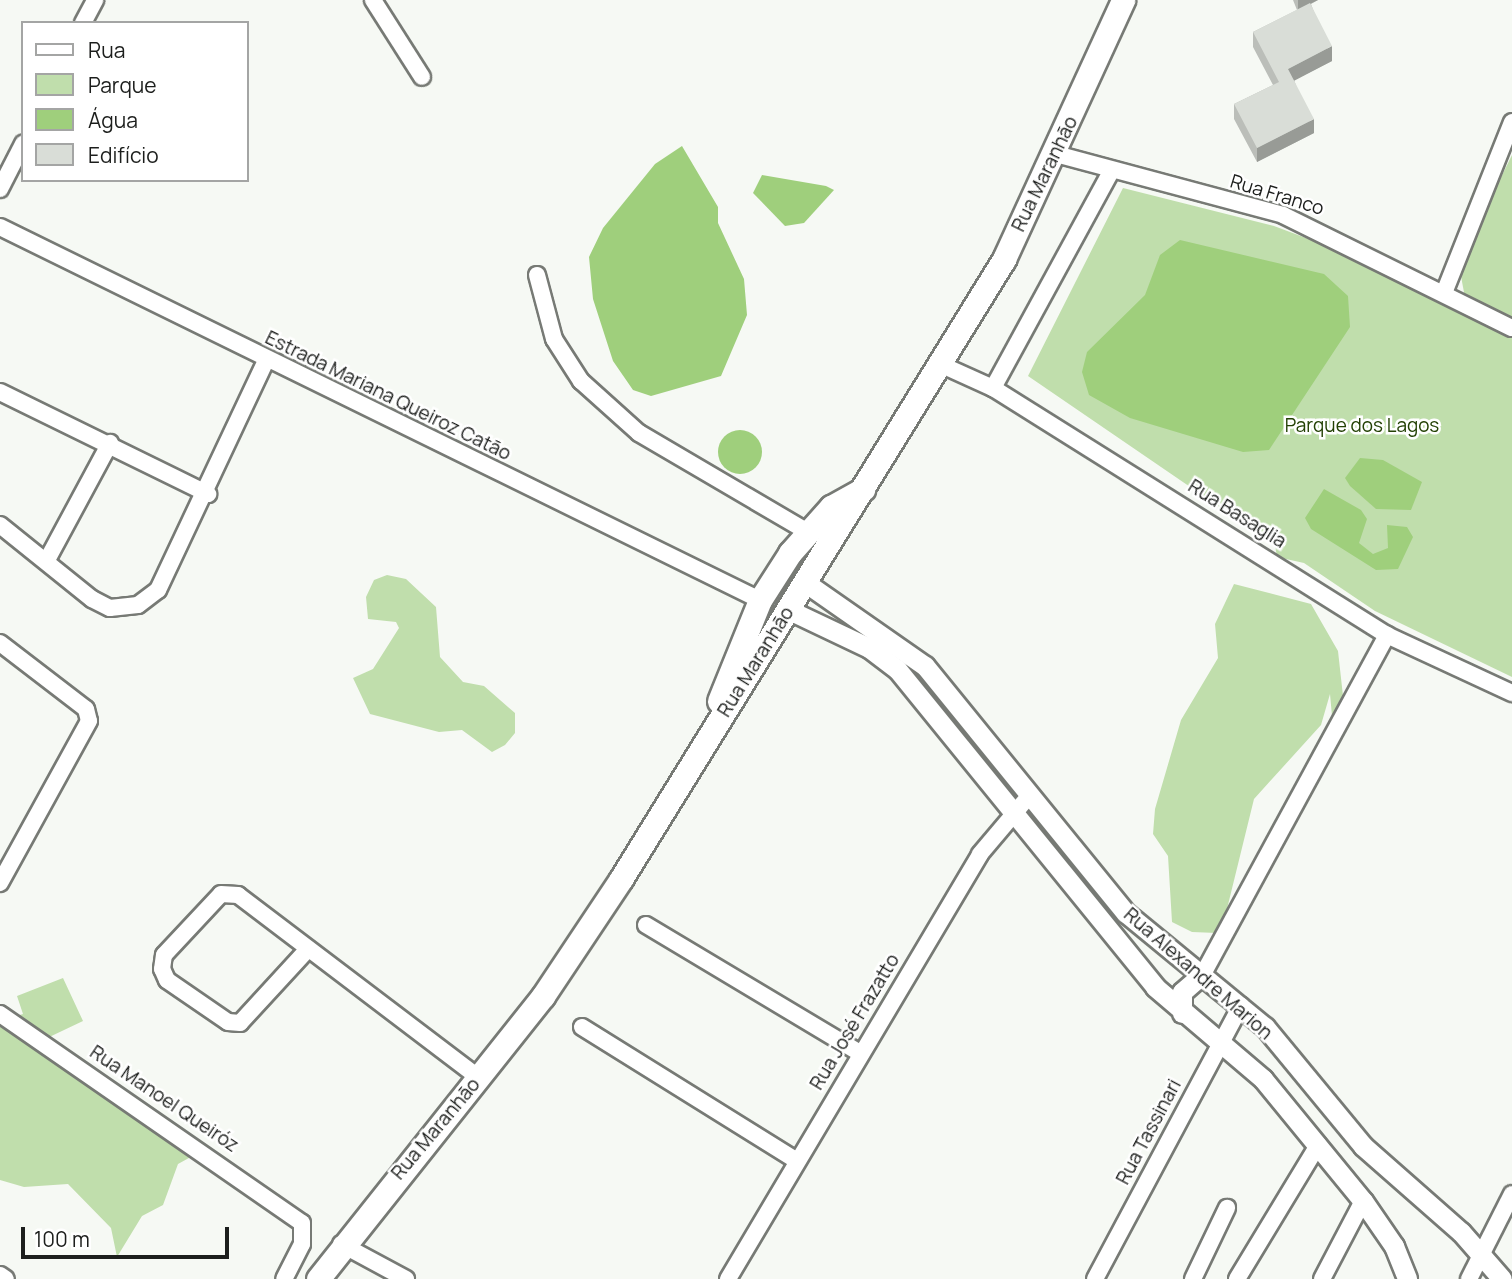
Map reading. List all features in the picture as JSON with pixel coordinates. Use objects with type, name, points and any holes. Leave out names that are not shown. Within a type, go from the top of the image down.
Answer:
[{"type":"main road","name":"Rua Maranhão","points":[[318,1279],[341,1244],[479,1078],[550,986],[701,750],[942,365],[1056,154],[1123,0]]},
{"type":"main road","points":[[701,750],[760,600],[808,532],[831,507],[866,487]]},
{"type":"main road","points":[[778,572],[806,583]]},
{"type":"main road","points":[[760,600],[789,610]]},
{"type":"street","points":[[84,21],[95,0]]},
{"type":"street","points":[[373,0],[422,77]]},
{"type":"street","points":[[1444,293],[1511,127]]},
{"type":"street","points":[[0,189],[21,148]]},
{"type":"street","name":"Rua Franco","points":[[1056,154],[1111,172],[1283,215],[1512,328]]},
{"type":"street","points":[[993,388],[1111,172]]},
{"type":"street","name":"Estrada Mariana Queiroz Catão","points":[[0,227],[266,361],[760,600]]},
{"type":"street","points":[[537,275],[554,339],[581,381],[639,433],[808,532]]},
{"type":"street","points":[[0,525],[110,608],[138,605],[158,590],[208,494],[266,361]]},
{"type":"street","name":"Rua Basaglia","points":[[942,365],[993,388],[1387,635],[1512,693]]},
{"type":"street","points":[[0,392],[110,443],[208,494]]},
{"type":"street","points":[[47,560],[110,443]]},
{"type":"street","name":"Rua Alexandre Marion","points":[[806,583],[925,666],[1126,913],[1241,1006],[1363,1146],[1480,1253],[1502,1279]]},
{"type":"street","name":"Rua Alexandre Marion","points":[[789,610],[869,648],[898,669],[1011,812],[1182,1013],[1263,1079],[1363,1201],[1394,1246],[1407,1279]]},
{"type":"street","points":[[1182,1013],[1182,992],[1203,974],[1387,635]]},
{"type":"street","points":[[0,643],[86,709],[89,721],[0,883]]},
{"type":"street","name":"Rua José Frazatto","points":[[728,1279],[860,1054],[1011,812],[1029,796]]},
{"type":"street","points":[[308,949],[240,1023],[228,1022],[167,980],[162,969],[164,955],[221,894],[238,895],[479,1078]]},
{"type":"street","points":[[646,925],[860,1054]]},
{"type":"street","name":"Rua Tassinari","points":[[1095,1279],[1241,1006]]},
{"type":"street","name":"Rua Manoel Queiróz","points":[[0,1014],[302,1223],[302,1244],[284,1279]]},
{"type":"street","points":[[582,1027],[797,1161]]},
{"type":"street","points":[[1237,1279],[1318,1145]]},
{"type":"street","points":[[1469,1279],[1512,1194]]},
{"type":"street","points":[[1322,1279],[1363,1201]]},
{"type":"street","points":[[1192,1279],[1227,1208]]},
{"type":"street","points":[[341,1244],[406,1279]]},
{"type":"street","points":[[0,1275],[6,1279]]},
{"type":"green space","points":[[1512,155],[1512,330],[1465,298],[1461,276],[1463,254]]},
{"type":"green space","name":"Parque dos Lagos","points":[[1123,188],[1274,226],[1330,247],[1512,336],[1512,677],[1375,611],[1304,563],[1277,557],[1275,545],[1028,376]]},
{"type":"green space","points":[[387,575],[406,579],[436,607],[440,657],[463,682],[484,686],[515,713],[515,733],[505,745],[492,752],[462,730],[439,732],[370,714],[353,678],[373,669],[399,628],[396,622],[368,619],[366,597],[374,580]]},
{"type":"green space","points":[[1234,584],[1311,604],[1338,651],[1344,705],[1332,716],[1330,694],[1321,725],[1254,799],[1226,913],[1217,933],[1192,932],[1172,922],[1168,856],[1153,834],[1155,809],[1181,720],[1218,658],[1215,624]]},
{"type":"green space","points":[[63,978],[83,1021],[43,1040],[198,1153],[178,1164],[163,1205],[142,1216],[117,1257],[111,1228],[68,1184],[24,1187],[0,1180],[0,1021],[23,1014],[17,996]]},
{"type":"water","points":[[682,146],[718,207],[718,223],[744,279],[747,315],[721,376],[651,396],[633,390],[613,361],[593,299],[589,257],[603,228],[655,164]]},
{"type":"water","points":[[762,175],[826,186],[834,190],[804,223],[785,226],[753,193]]},
{"type":"water","points":[[1180,240],[1324,274],[1348,296],[1350,327],[1269,450],[1243,452],[1130,418],[1089,395],[1082,372],[1087,352],[1145,295],[1160,255]]},
{"type":"water","points":[[740,430],[755,437],[762,452],[755,467],[740,474],[725,467],[718,452],[725,437]]},
{"type":"water","points":[[1360,458],[1383,460],[1422,482],[1411,510],[1376,509],[1350,486],[1345,478]]},
{"type":"water","points":[[1324,489],[1361,510],[1367,519],[1359,543],[1373,554],[1388,548],[1387,525],[1407,527],[1413,537],[1398,569],[1376,570],[1311,529],[1305,518]]},
{"type":"building","points":[[1310,3],[1332,46],[1288,69],[1314,119],[1257,148],[1234,104],[1279,82],[1253,32]]}]
